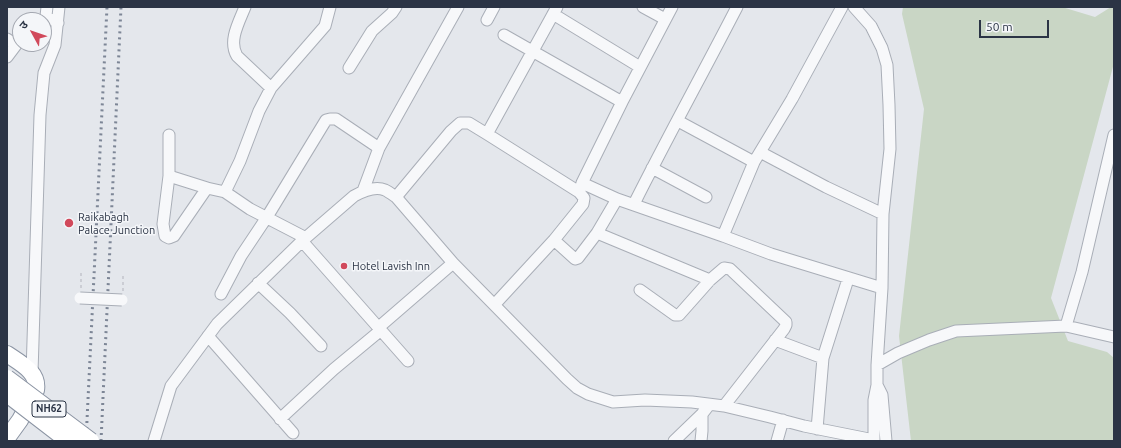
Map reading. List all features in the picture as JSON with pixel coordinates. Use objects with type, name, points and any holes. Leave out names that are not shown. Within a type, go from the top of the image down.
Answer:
[{"type":"highway","points":[[7,354],[32,373],[36,380],[36,390],[20,420],[7,438]]},
{"type":"highway","name":"NH62","points":[[7,378],[91,441]]},
{"type":"highway","name":"NH62","points":[[7,394],[68,441]]},
{"type":"street","points":[[48,7],[46,16],[58,23]]},
{"type":"street","points":[[32,373],[40,115],[44,73],[55,45],[59,7]]},
{"type":"street","points":[[245,7],[233,41],[233,50],[237,56],[271,88]]},
{"type":"street","points":[[225,192],[271,88],[325,26],[330,7]]},
{"type":"street","points":[[350,68],[372,31],[392,14],[396,7]]},
{"type":"street","points":[[363,191],[379,148],[458,7]]},
{"type":"street","points":[[487,20],[494,7]]},
{"type":"street","points":[[643,7],[665,19]]},
{"type":"street","points":[[495,304],[554,240],[583,204],[584,198],[581,188],[622,102],[672,7]]},
{"type":"street","points":[[634,204],[737,7]]},
{"type":"street","points":[[723,236],[754,162],[792,99],[842,7]]},
{"type":"street","points":[[154,441],[171,386],[217,324],[304,239],[354,196],[363,191],[385,190],[396,197],[453,263],[495,304],[567,379],[577,388],[588,394],[614,402],[645,400],[692,402],[724,406],[816,429],[874,441],[874,400],[877,385],[882,288],[883,214],[890,149],[887,65],[882,48],[871,26],[854,7]]},
{"type":"street","points":[[487,134],[555,11],[640,67]]},
{"type":"street","points":[[504,35],[622,102]]},
{"type":"street","points":[[7,39],[16,46],[7,57]]},
{"type":"street","points":[[221,294],[241,256],[267,217],[326,120],[336,119],[379,148]]},
{"type":"street","points":[[678,121],[754,162]]},
{"type":"street","points":[[396,197],[451,131],[460,123],[469,123],[581,188],[634,204],[771,254],[848,279],[882,288]]},
{"type":"street","points":[[169,135],[169,176],[163,224],[165,236],[169,238],[174,236],[207,188]]},
{"type":"street","points":[[1066,326],[1082,272],[1114,135]]},
{"type":"street","points":[[760,152],[826,187],[883,214]]},
{"type":"street","points":[[652,168],[706,197]]},
{"type":"street","points":[[169,176],[225,192],[250,209],[267,217],[304,239],[408,361]]},
{"type":"street","points":[[554,240],[575,259],[578,258],[597,233],[617,199]]},
{"type":"street","points":[[597,233],[710,280]]},
{"type":"street","points":[[280,419],[453,263]]},
{"type":"street","points":[[640,290],[675,315],[679,315],[710,280],[724,268],[730,269],[786,322],[786,325],[724,406]]},
{"type":"street","points":[[816,429],[823,358],[848,279]]},
{"type":"street","points":[[258,283],[290,313],[321,346]]},
{"type":"street","points":[[80,298],[122,300]]},
{"type":"street","points":[[877,365],[929,340],[956,331],[1066,326],[1114,337]]},
{"type":"street","points":[[208,336],[293,433]]},
{"type":"street","points":[[774,340],[823,358]]},
{"type":"street","points":[[877,385],[882,395],[886,441]]},
{"type":"street","points":[[674,441],[710,405]]},
{"type":"street","points":[[701,441],[702,414]]},
{"type":"street","points":[[777,441],[783,420]]},
{"type":"path","points":[[80,298],[82,272]]},
{"type":"path","points":[[122,300],[123,273]]},
{"type":"green space","points":[[903,7],[1062,7],[1095,17],[1111,7],[1114,7],[1114,63],[1051,298],[1068,341],[1107,352],[1114,358],[1114,441],[911,441],[899,336],[924,109],[902,14]]},
{"type":"railway","points":[[86,441],[107,7]]},
{"type":"railway","points":[[101,441],[121,7]]},
{"type":"place","name":"Raikabagh Palace Junction","points":[[69,223]]},
{"type":"place","name":"Hotel Lavish Inn","points":[[344,266]]}]
